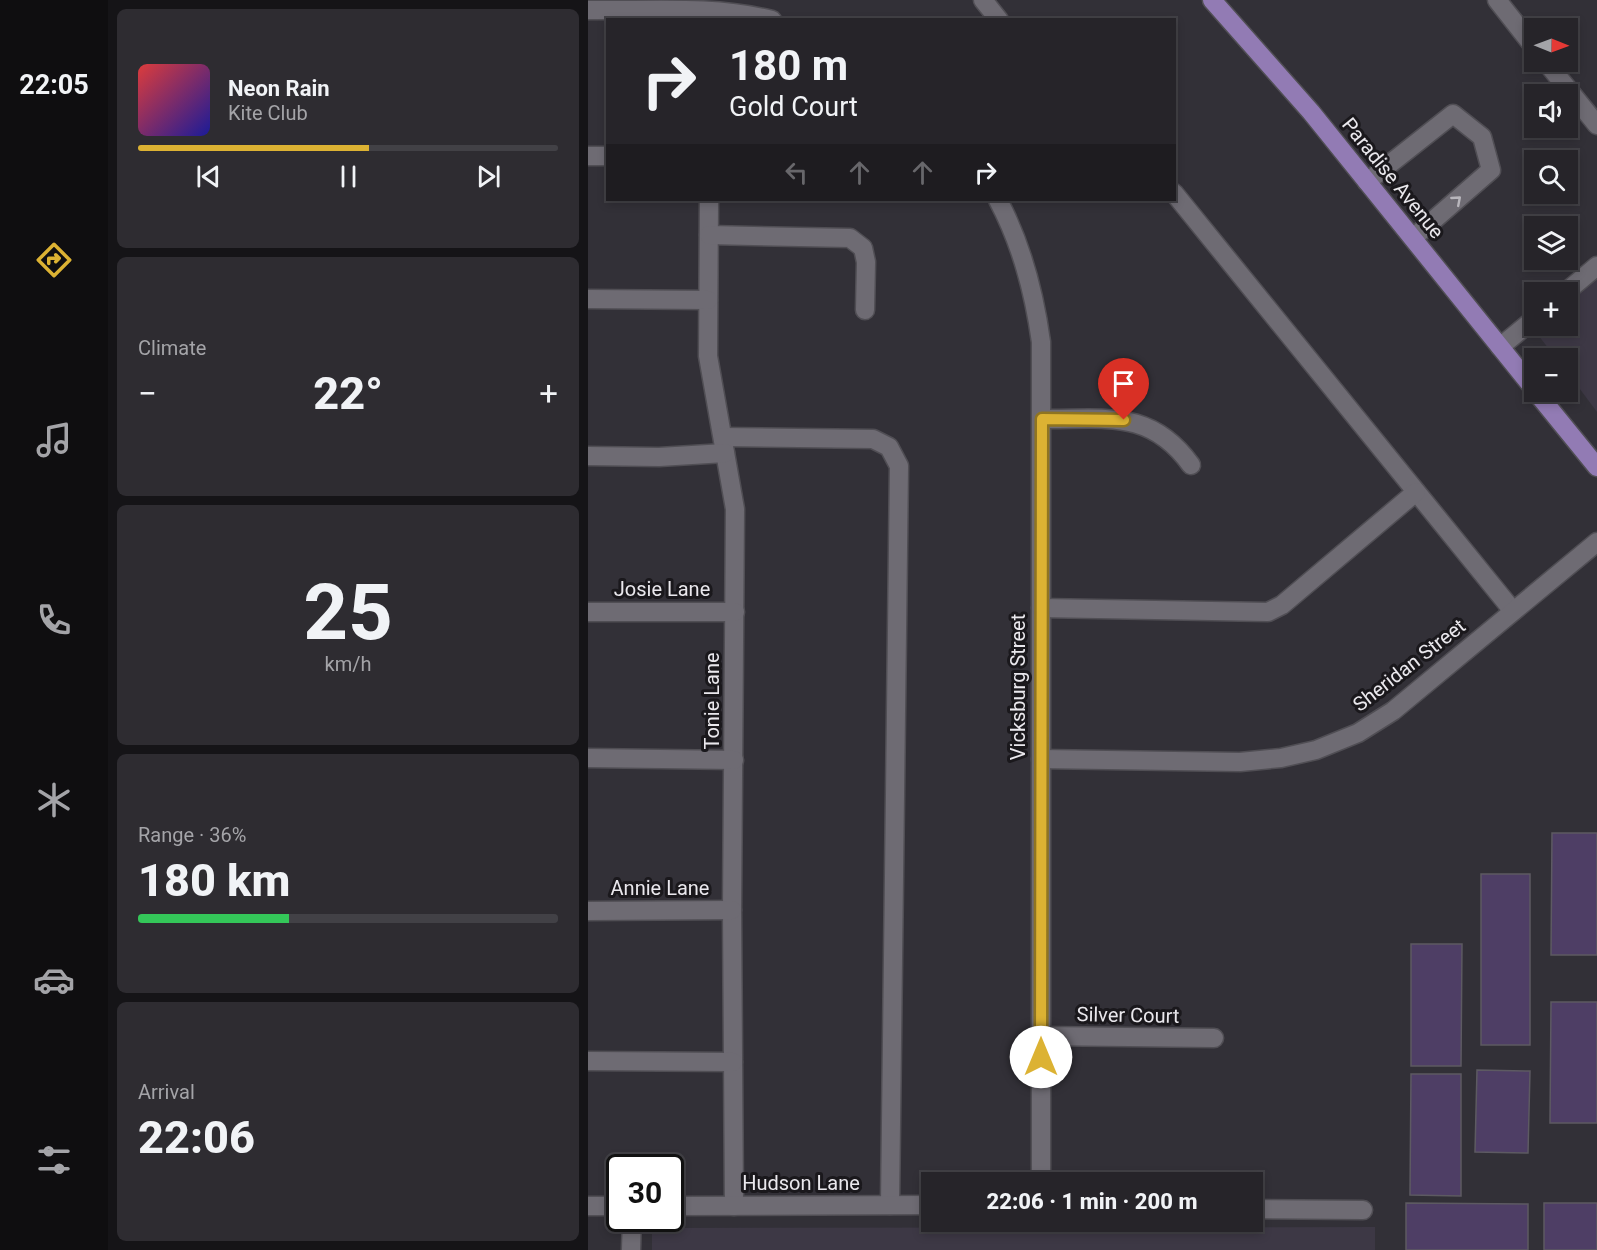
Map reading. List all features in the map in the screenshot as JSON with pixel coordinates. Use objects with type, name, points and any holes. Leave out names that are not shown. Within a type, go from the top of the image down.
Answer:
[{"type":"main road","name":"Paradise Avenue","points":[[1212,0],[1311,112],[1524,376]]},
{"type":"main road","name":"Paradise Avenue","points":[[1545,402],[1597,467]]},
{"type":"street","points":[[983,0],[997,18]]},
{"type":"street","points":[[1497,0],[1524,34]]},
{"type":"street","points":[[588,10],[711,15],[745,13],[764,18]]},
{"type":"street","points":[[1554,72],[1597,125]]},
{"type":"street","points":[[1367,182],[1453,114],[1482,137],[1491,170],[1413,238]]},
{"type":"street","points":[[588,156],[606,156]]},
{"type":"street","points":[[1176,195],[1513,611]]},
{"type":"street","name":"Tonie Lane","points":[[709,201],[708,356],[735,509],[732,910],[734,1206]]},
{"type":"street","name":"Vicksburg Street","points":[[998,201],[1026,264],[1035,300],[1041,342],[1041,1172]]},
{"type":"street","points":[[709,235],[850,238],[863,248],[866,262],[865,310]]},
{"type":"street","points":[[1578,282],[1597,266]]},
{"type":"street","points":[[588,299],[708,300]]},
{"type":"street","points":[[1500,347],[1524,327]]},
{"type":"street","points":[[1042,419],[1124,420],[1141,424],[1162,434],[1179,448],[1191,465]]},
{"type":"street","points":[[588,456],[659,457],[724,445],[873,439],[889,447],[899,466],[890,1205]]},
{"type":"street","points":[[1041,608],[1268,612],[1282,605],[1416,492]]},
{"type":"street","name":"Sheridan Street","points":[[1041,759],[1240,762],[1281,758],[1316,750],[1358,733],[1393,711],[1597,542]]},
{"type":"street","name":"Josie Lane","points":[[588,612],[735,612]]},
{"type":"street","points":[[588,758],[734,760]]},
{"type":"street","name":"Annie Lane","points":[[588,911],[732,910]]},
{"type":"street","name":"Silver Court","points":[[1041,1036],[1214,1038]]},
{"type":"street","points":[[588,1061],[733,1062]]},
{"type":"street","name":"Hudson Lane","points":[[684,1206],[921,1205]]},
{"type":"street","points":[[588,1206],[606,1206]]},
{"type":"street","points":[[1263,1209],[1363,1210]]},
{"type":"street","points":[[631,1250],[632,1232]]},
{"type":"shaded area","points":[[1597,258],[1597,412],[1578,386],[1578,348],[1548,348],[1539,336],[1578,336],[1578,282],[1567,282]]},
{"type":"shaded area","points":[[1263,1227],[1375,1227],[1375,1250],[652,1250],[652,1232],[684,1232],[684,1228],[921,1228],[921,1232],[1263,1232]]},
{"type":"building","points":[[1552,833],[1597,833],[1597,955],[1551,955]]},
{"type":"building","points":[[1481,874],[1530,874],[1530,1045],[1481,1045]]},
{"type":"building","points":[[1411,944],[1462,944],[1461,1066],[1411,1066]]},
{"type":"building","points":[[1551,1002],[1597,1002],[1597,1123],[1550,1123]]},
{"type":"building","points":[[1477,1070],[1530,1071],[1528,1153],[1475,1152]]},
{"type":"building","points":[[1411,1074],[1461,1074],[1461,1196],[1410,1195]]},
{"type":"building","points":[[1406,1203],[1528,1204],[1528,1250],[1406,1250]]},
{"type":"building","points":[[1544,1203],[1597,1203],[1597,1250],[1544,1250]]},
{"type":"route","points":[[1041,1057],[1042,419],[1124,420]]}]
